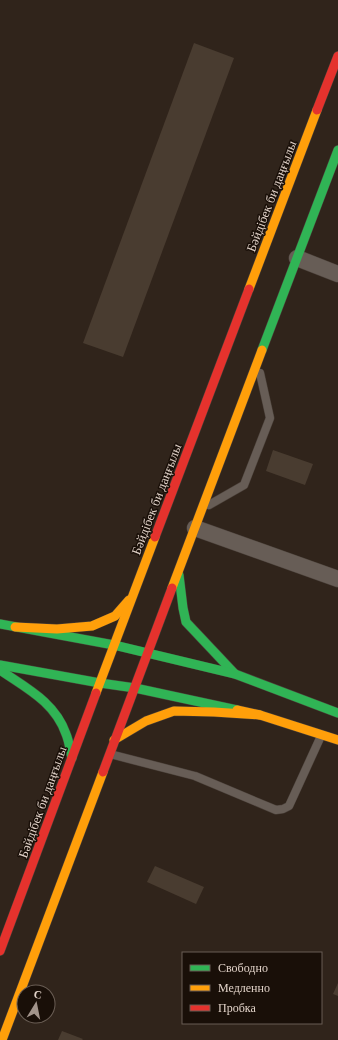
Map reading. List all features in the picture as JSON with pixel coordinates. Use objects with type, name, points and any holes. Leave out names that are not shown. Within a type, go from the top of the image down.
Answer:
[{"type":"main road","name":"Бәйдібек би даңғылы","points":[[0,951],[114,645],[338,56]]},
{"type":"main road","points":[[2,1040],[109,753],[135,688],[338,150]]},
{"type":"main road","points":[[178,572],[186,622],[235,674]]},
{"type":"main road","points":[[15,626],[58,629],[92,626],[114,616],[127,603],[136,588]]},
{"type":"main road","points":[[0,624],[114,645],[235,674],[338,713]]},
{"type":"main road","points":[[0,665],[135,688],[260,715],[338,740]]},
{"type":"main road","points":[[0,670],[43,700],[56,714],[66,733],[72,758]]},
{"type":"main road","points":[[114,740],[146,721],[174,711],[260,715]]},
{"type":"street","points":[[297,258],[338,274]]},
{"type":"street","points":[[195,528],[338,579]]},
{"type":"lane","points":[[203,508],[244,485],[267,426],[270,418],[258,363]]},
{"type":"lane","points":[[109,753],[195,776],[276,810],[283,810],[289,806],[321,735]]},
{"type":"building","points":[[194,43],[234,58],[123,357],[83,343]]},
{"type":"building","points":[[273,450],[313,464],[305,485],[266,471]]},
{"type":"building","points":[[155,866],[204,887],[196,904],[147,882]]},
{"type":"building","points":[[338,983],[338,996],[333,994]]},
{"type":"building","points":[[62,1031],[83,1039],[58,1040]]},
{"type":"traffic: fast","points":[[262,350],[338,150]]},
{"type":"traffic: fast","points":[[179,575],[186,622],[235,674]]},
{"type":"traffic: fast","points":[[0,624],[114,645],[235,674],[338,713]]},
{"type":"traffic: fast","points":[[0,665],[135,688],[237,710]]},
{"type":"traffic: fast","points":[[0,670],[39,697],[55,713],[66,734],[72,758]]},
{"type":"traffic: slow","points":[[249,289],[317,110]]},
{"type":"traffic: slow","points":[[172,588],[262,350]]},
{"type":"traffic: slow","points":[[96,693],[155,537]]},
{"type":"traffic: slow","points":[[15,627],[57,629],[92,626],[115,616],[129,600]]},
{"type":"traffic: slow","points":[[237,710],[260,715],[338,740]]},
{"type":"traffic: slow","points":[[114,740],[146,721],[174,711],[260,715]]},
{"type":"traffic: slow","points":[[2,1040],[103,772]]},
{"type":"traffic: jam","points":[[317,110],[338,56]]},
{"type":"traffic: jam","points":[[155,537],[249,289]]},
{"type":"traffic: jam","points":[[103,772],[172,588]]},
{"type":"traffic: jam","points":[[0,951],[96,693]]}]
